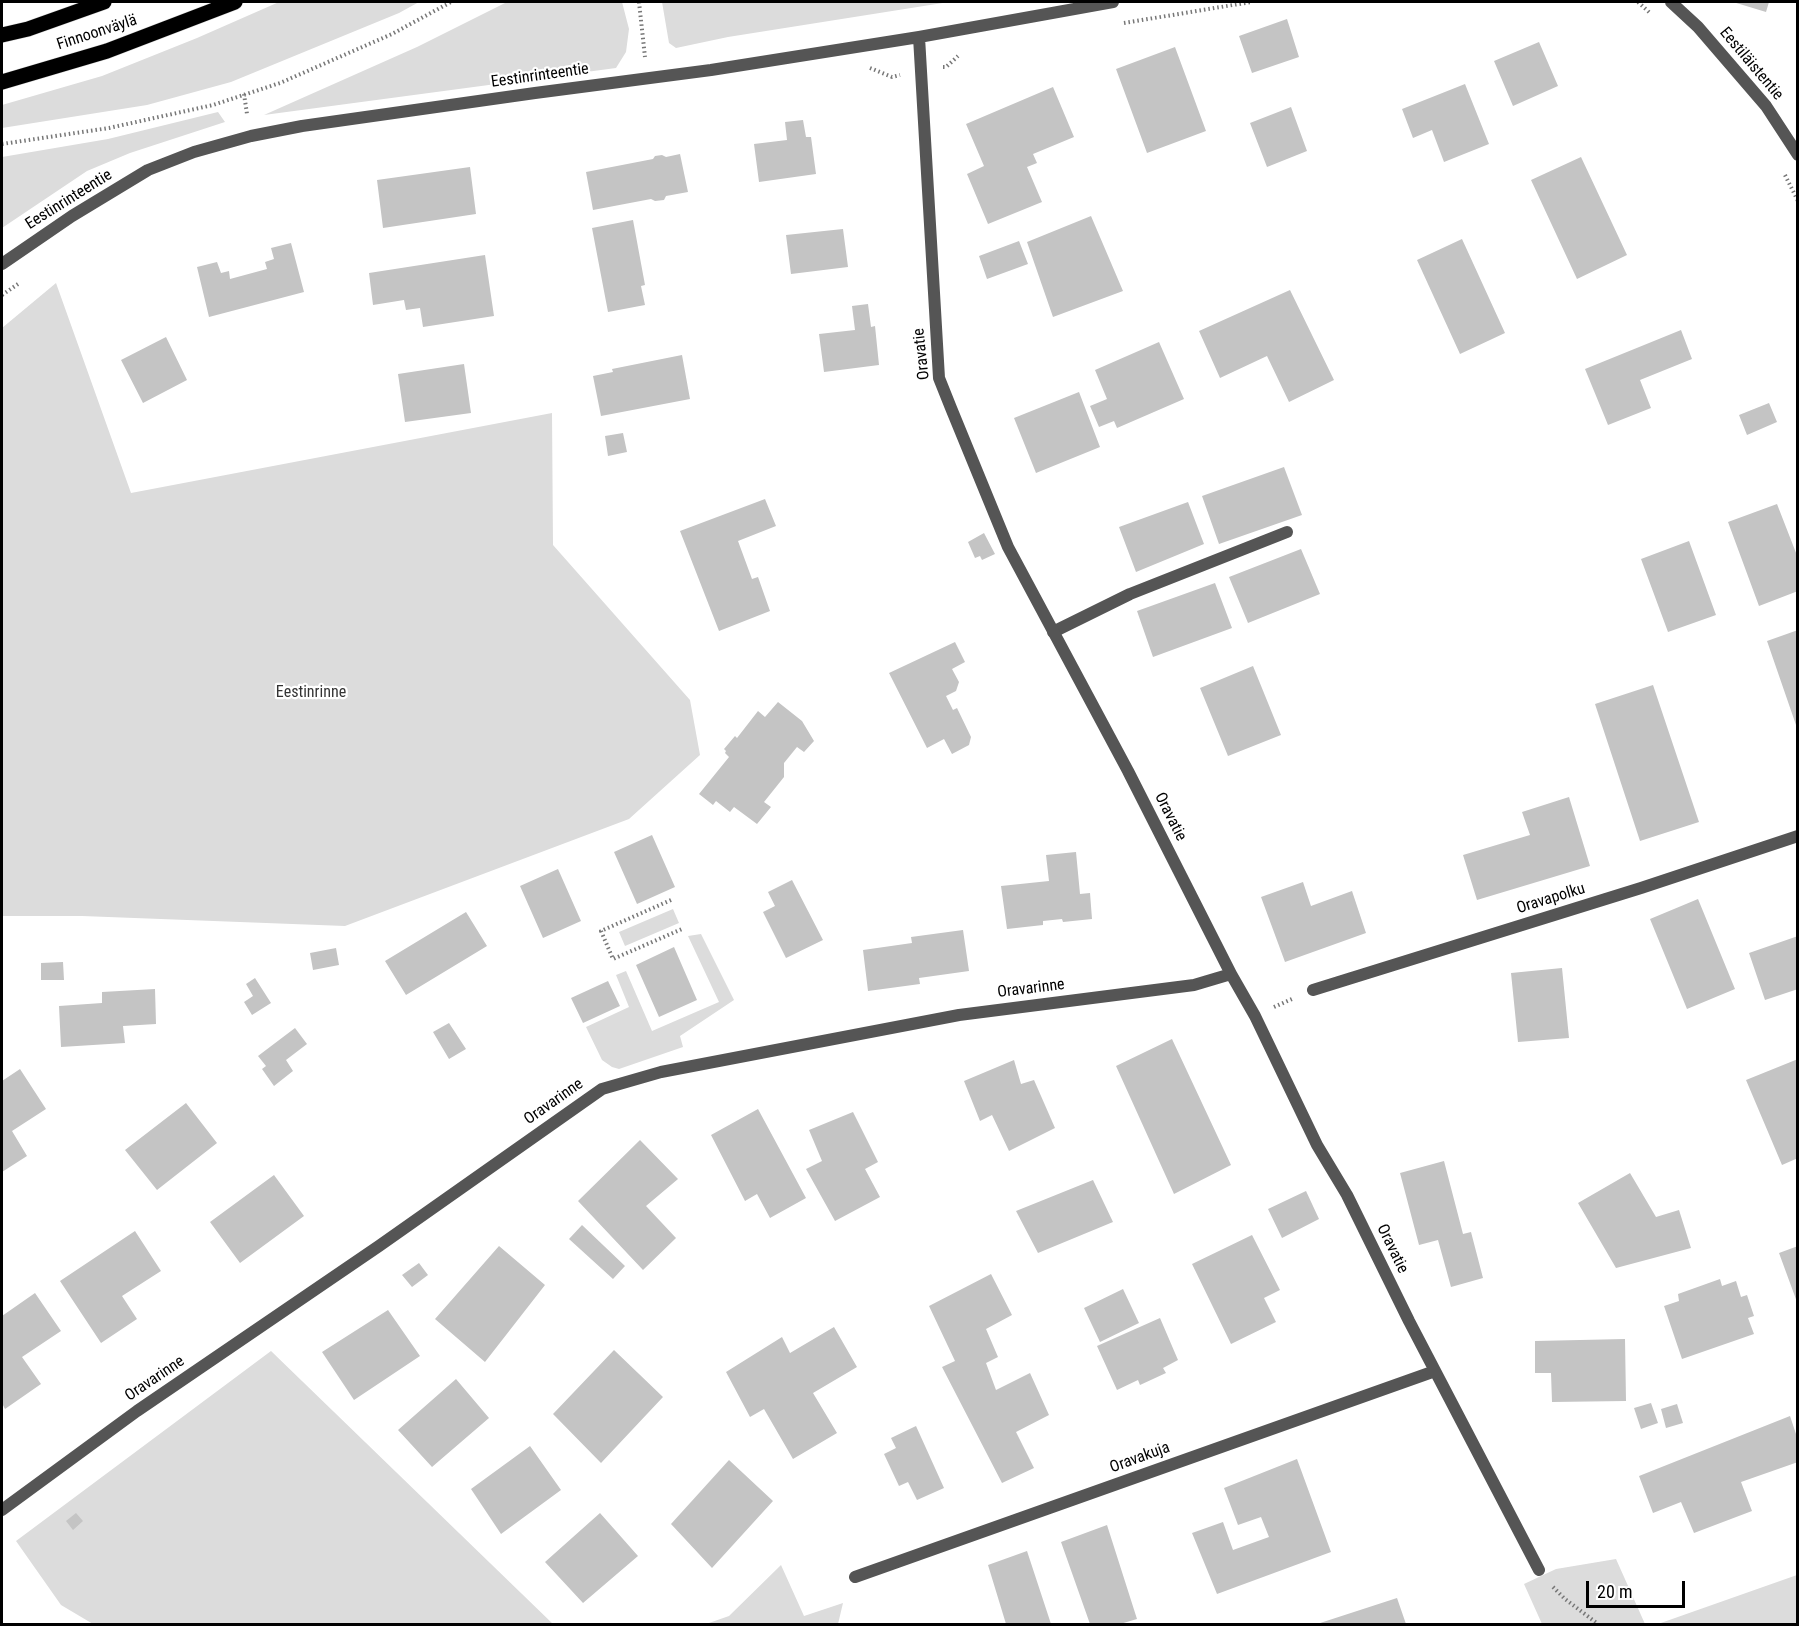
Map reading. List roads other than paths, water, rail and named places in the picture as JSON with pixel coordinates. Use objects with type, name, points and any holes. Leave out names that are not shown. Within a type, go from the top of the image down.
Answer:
[{"type":"main road","name":"Finnoonväylä","points":[[2,35],[28,29],[104,2]]},
{"type":"main road","name":"Finnoonväylä","points":[[2,82],[107,51],[235,2]]},
{"type":"street","name":"Eestinrinteentie","points":[[2,264],[72,216],[148,170],[194,152],[251,136],[302,126],[648,78],[919,37],[1113,2]]},
{"type":"street","name":"Eestiläistentie","points":[[1671,2],[1698,27],[1760,99],[1797,155]]},
{"type":"street","name":"Oravatie","points":[[919,37],[939,378],[1008,547],[1128,771],[1231,974],[1255,1016],[1317,1145],[1347,1196],[1539,1570]]},
{"type":"street","points":[[1053,632],[1130,594],[1287,532]]},
{"type":"street","name":"Oravapolku","points":[[1313,990],[1641,888],[1797,836]]},
{"type":"street","name":"Oravarinne","points":[[2,1510],[137,1411],[379,1246],[602,1089],[661,1072],[948,1017],[1194,985],[1231,974]]},
{"type":"street","name":"Oravakuja","points":[[855,1577],[1435,1371]]},
{"type":"park label","name":"Eestinrinne","points":[[311,693]]}]
